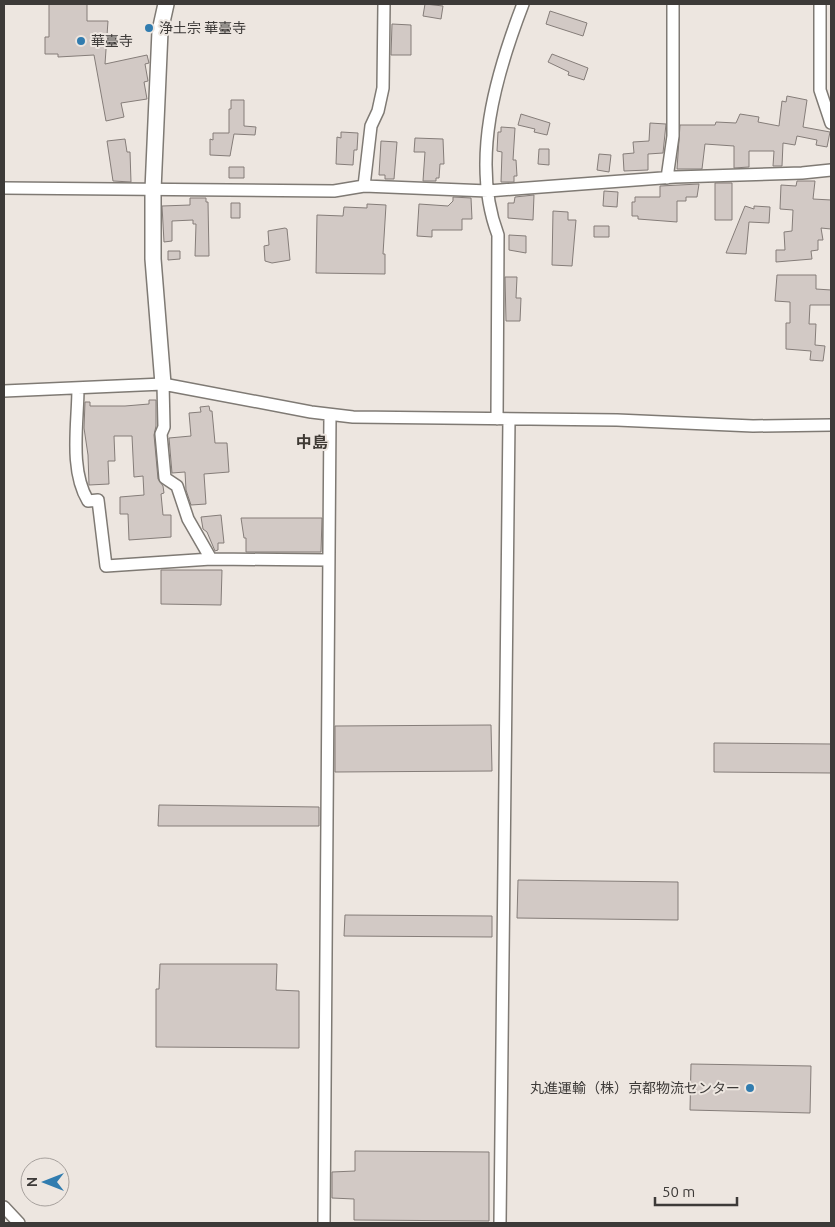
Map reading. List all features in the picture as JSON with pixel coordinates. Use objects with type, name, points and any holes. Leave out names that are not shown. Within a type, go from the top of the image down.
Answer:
[{"type":"street","points":[[166,4],[160,31],[153,190],[153,259],[163,384],[164,427],[161,434],[165,478],[177,486],[188,519],[211,559]]},
{"type":"street","points":[[364,186],[371,126],[378,111],[383,88],[384,4]]},
{"type":"street","points":[[500,1223],[503,419],[498,235],[492,218],[486,185],[489,131],[499,73],[523,4]]},
{"type":"street","points":[[667,178],[673,136],[673,4]]},
{"type":"street","points":[[820,4],[820,90],[831,123]]},
{"type":"street","points":[[4,188],[334,191],[364,186],[488,191],[667,178],[831,170]]},
{"type":"street","points":[[4,390],[163,384],[330,415],[627,420],[753,426],[831,425]]},
{"type":"street","points":[[78,388],[77,466],[80,488],[88,500],[98,500],[106,566],[211,559],[328,560]]},
{"type":"street","points":[[324,1223],[330,415]]},
{"type":"street","points":[[4,1207],[18,1223]]},
{"type":"building","points":[[49,4],[87,4],[87,21],[108,21],[105,64],[147,55],[149,63],[145,64],[148,81],[144,82],[147,99],[121,103],[124,117],[106,121],[94,55],[58,57],[58,54],[45,54],[45,37],[49,37]]},
{"type":"building","points":[[425,4],[443,6],[441,19],[423,16]]},
{"type":"building","points":[[550,11],[587,23],[583,36],[546,24]]},
{"type":"building","points":[[392,24],[411,25],[411,55],[391,55]]},
{"type":"building","points":[[552,54],[588,68],[584,80],[568,75],[569,72],[548,62]]},
{"type":"building","points":[[787,96],[807,100],[803,127],[830,132],[827,147],[816,145],[817,140],[797,136],[795,145],[783,143],[782,166],[773,166],[774,151],[749,151],[749,167],[734,168],[734,146],[705,144],[702,169],[677,169],[680,125],[715,125],[716,122],[736,123],[740,114],[759,117],[758,122],[779,126],[782,101],[786,102]]},
{"type":"building","points":[[231,100],[244,100],[244,126],[256,127],[255,135],[234,134],[230,156],[210,155],[210,139],[213,140],[213,133],[229,133]]},
{"type":"building","points":[[521,114],[550,123],[547,135],[534,132],[535,129],[518,125]]},
{"type":"building","points":[[650,123],[666,124],[663,153],[648,154],[648,170],[624,171],[623,154],[634,153],[633,142],[649,141]]},
{"type":"building","points":[[501,127],[515,128],[513,160],[516,160],[517,176],[514,176],[514,182],[501,182],[502,152],[497,151],[498,132],[501,132]]},
{"type":"building","points":[[341,132],[358,133],[357,150],[354,150],[353,165],[336,164],[337,137],[341,138]]},
{"type":"building","points":[[415,138],[443,139],[444,164],[440,164],[439,178],[436,178],[436,181],[423,181],[425,152],[414,152]]},
{"type":"building","points":[[125,139],[127,152],[130,152],[131,182],[113,181],[107,141]]},
{"type":"building","points":[[381,141],[397,142],[394,179],[385,179],[385,175],[379,175]]},
{"type":"building","points":[[539,149],[549,149],[549,165],[538,164]]},
{"type":"building","points":[[599,154],[611,155],[609,172],[597,170]]},
{"type":"building","points":[[229,167],[244,167],[244,178],[229,178]]},
{"type":"building","points":[[797,181],[815,181],[813,199],[831,200],[831,229],[821,228],[823,240],[818,240],[818,250],[811,251],[812,259],[776,262],[776,250],[785,250],[784,232],[792,231],[793,210],[780,209],[781,185],[796,186]]},
{"type":"building","points":[[715,183],[732,183],[732,220],[715,220]]},
{"type":"building","points":[[699,184],[697,197],[686,197],[686,201],[677,201],[677,222],[638,219],[638,216],[632,216],[632,202],[635,202],[635,197],[660,197],[660,186]]},
{"type":"building","points":[[604,191],[618,192],[617,207],[603,206]]},
{"type":"building","points":[[534,195],[533,220],[508,218],[508,203],[514,203],[515,197]]},
{"type":"building","points":[[453,197],[471,198],[472,219],[462,219],[462,230],[432,230],[432,237],[417,236],[419,204],[448,206],[453,201]]},
{"type":"building","points":[[190,198],[206,198],[206,202],[208,202],[209,256],[195,256],[196,224],[193,224],[193,220],[172,221],[172,241],[164,242],[162,206],[190,205]]},
{"type":"building","points":[[231,203],[240,203],[240,218],[231,218]]},
{"type":"building","points":[[367,204],[386,205],[383,254],[385,254],[385,274],[316,273],[317,215],[343,216],[344,207],[367,208]]},
{"type":"building","points":[[745,206],[754,209],[754,206],[770,207],[769,223],[749,222],[746,254],[726,253]]},
{"type":"building","points":[[553,211],[568,212],[568,220],[576,220],[572,266],[552,265]]},
{"type":"building","points":[[594,226],[609,226],[609,237],[594,237]]},
{"type":"building","points":[[287,229],[290,260],[272,263],[265,261],[264,246],[269,245],[268,231]]},
{"type":"building","points":[[509,235],[526,236],[526,253],[509,250]]},
{"type":"building","points":[[168,251],[180,251],[180,259],[168,260]]},
{"type":"building","points":[[777,275],[816,275],[816,289],[831,290],[831,305],[810,305],[809,324],[816,324],[815,345],[825,346],[823,361],[810,360],[811,351],[786,349],[786,323],[790,323],[790,302],[775,301]]},
{"type":"building","points":[[505,277],[517,277],[516,298],[521,298],[520,321],[506,321]]},
{"type":"building","points":[[149,400],[156,400],[154,435],[158,479],[163,486],[164,493],[161,494],[163,515],[171,515],[171,537],[129,540],[128,514],[120,514],[120,497],[144,495],[143,476],[134,477],[132,436],[114,436],[115,461],[108,461],[109,484],[89,485],[88,455],[84,428],[85,402],[90,402],[90,406],[125,406],[149,404]]},
{"type":"building","points":[[209,406],[210,411],[212,411],[215,443],[227,443],[229,472],[204,474],[206,504],[191,505],[186,490],[185,472],[172,473],[169,438],[191,436],[189,413],[201,412],[200,407]]},
{"type":"building","points":[[221,515],[224,543],[218,543],[218,550],[215,551],[207,532],[203,529],[201,517]]},
{"type":"building","points":[[241,518],[322,518],[321,552],[246,552],[246,538],[244,538]]},
{"type":"building","points":[[161,570],[222,570],[221,605],[161,604]]},
{"type":"building","points":[[491,725],[492,771],[335,772],[335,726]]},
{"type":"building","points":[[714,743],[831,744],[831,773],[714,772]]},
{"type":"building","points":[[159,805],[319,807],[319,826],[158,826]]},
{"type":"building","points":[[518,880],[678,882],[678,920],[517,918]]},
{"type":"building","points":[[345,915],[492,916],[492,937],[344,936]]},
{"type":"building","points":[[160,964],[277,964],[276,990],[299,991],[299,1048],[156,1047],[156,989],[159,989]]},
{"type":"building","name":"丸進運輸（株）京都物流センター","points":[[691,1064],[811,1066],[810,1113],[690,1110]]},
{"type":"building","points":[[355,1151],[489,1152],[489,1221],[354,1220],[354,1199],[332,1198],[332,1172],[355,1171]]},
{"type":"place","name":"浄土宗 華臺寺","points":[[149,28]]},
{"type":"place","name":"華臺寺","points":[[81,41]]},
{"type":"place","name":"丸進運輸（株）京都物流センター","points":[[750,1088]]},
{"type":"district","name":"中島","points":[[312,442]]}]
